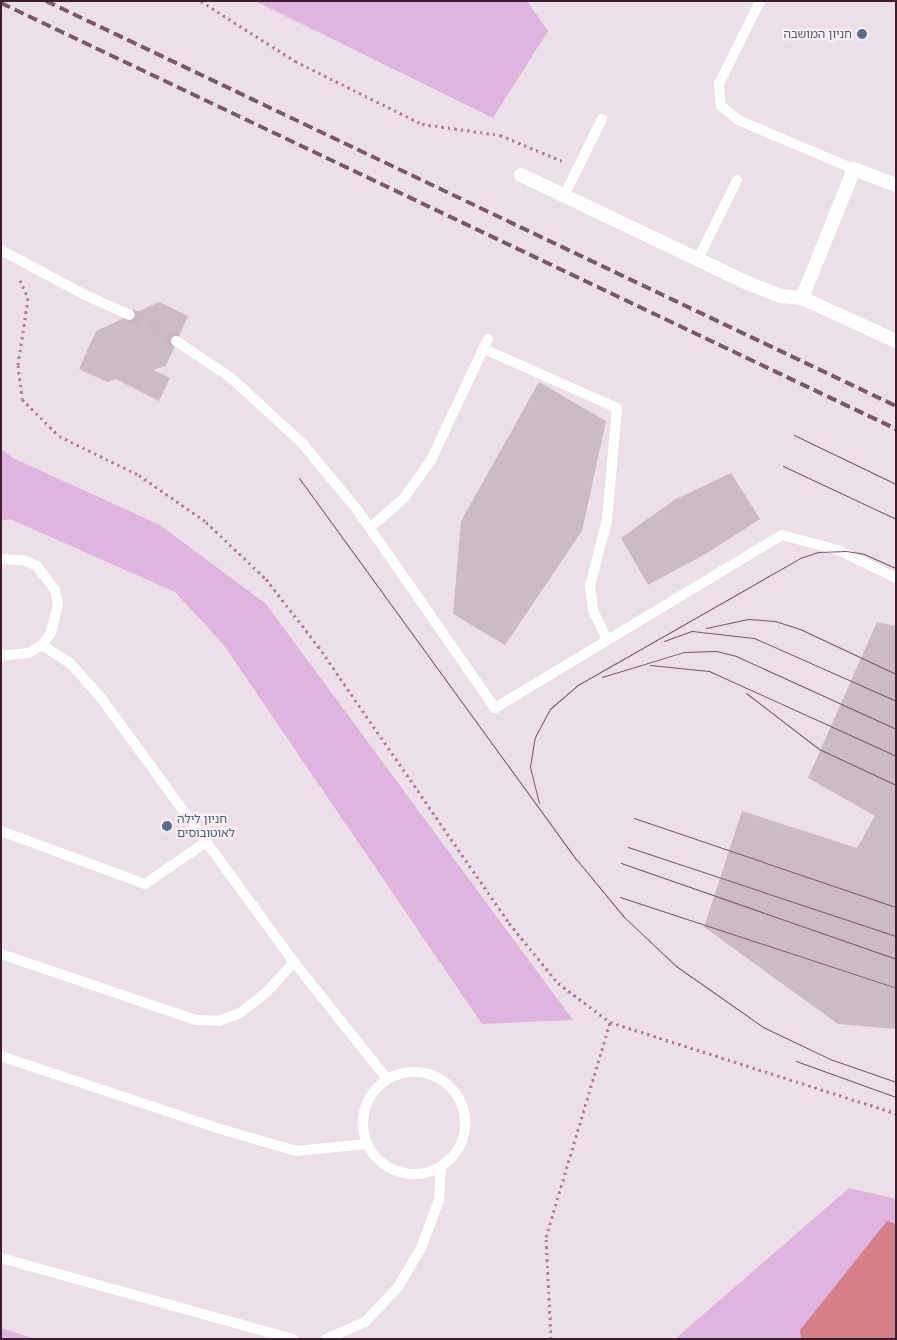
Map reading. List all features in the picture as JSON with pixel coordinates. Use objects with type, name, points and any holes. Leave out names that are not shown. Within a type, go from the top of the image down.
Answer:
[{"type":"street","points":[[802,298],[854,168],[896,185]]},
{"type":"street","points":[[521,175],[698,259],[782,296],[802,298],[896,341]]},
{"type":"lane","points":[[760,1],[719,84],[721,106],[738,120],[854,168]]},
{"type":"lane","points":[[564,196],[602,118]]},
{"type":"lane","points":[[698,259],[737,180]]},
{"type":"lane","points":[[1,250],[11,258],[130,315]]},
{"type":"lane","points":[[370,528],[404,498],[431,460],[488,339]]},
{"type":"lane","points":[[176,341],[230,377],[280,422],[322,467],[370,528],[495,708],[782,535],[838,550],[896,578]]},
{"type":"lane","points":[[484,349],[617,408],[607,520],[590,586],[593,610],[607,640]]},
{"type":"lane","points":[[1,559],[23,560],[37,566],[55,590],[57,619],[42,644],[28,654],[1,656]]},
{"type":"lane","points":[[42,644],[70,663],[102,700],[294,962],[387,1079]]},
{"type":"lane","points":[[1,831],[146,884],[206,842]]},
{"type":"lane","points":[[1,954],[196,1020],[219,1021],[240,1013],[266,993],[294,962]]},
{"type":"lane","points":[[1,1056],[217,1128],[296,1151],[367,1144]]},
{"type":"lane","points":[[404,1072],[422,1072],[439,1078],[453,1089],[462,1104],[465,1131],[455,1155],[441,1167],[425,1173],[408,1174],[391,1169],[377,1158],[367,1144],[363,1115],[372,1094],[387,1079],[404,1072]]},
{"type":"lane","points":[[326,1339],[365,1322],[398,1287],[420,1248],[439,1200],[441,1167]]},
{"type":"lane","points":[[1,1258],[293,1339]]},
{"type":"path","points":[[203,2],[294,61],[422,124],[500,135],[577,169]]},
{"type":"path","points":[[11,258],[28,298],[18,365],[22,399],[59,436],[139,475],[206,522],[266,579],[318,646],[508,923],[558,983],[610,1022],[896,1114]]},
{"type":"path","points":[[551,1339],[546,1237],[610,1022]]},
{"type":"shaded area","points":[[255,1],[527,1],[548,31],[493,118]]},
{"type":"shaded area","points":[[1,449],[13,458],[160,525],[266,604],[573,1020],[482,1024],[223,644],[175,592],[10,519],[1,521]]},
{"type":"shaded area","points":[[849,1188],[896,1199],[896,1339],[675,1339]]},
{"type":"shaded area","points":[[887,1221],[896,1224],[896,1339],[801,1339],[800,1330]]},
{"type":"shaded area","points":[[1,1328],[36,1339],[1,1339]]},
{"type":"building","points":[[159,302],[188,316],[166,366],[153,370],[170,378],[159,401],[116,379],[107,382],[79,369],[96,331]]},
{"type":"building","points":[[539,382],[606,421],[582,531],[505,645],[453,614],[461,521]]},
{"type":"building","points":[[731,473],[760,519],[707,553],[648,585],[621,538],[674,500]]},
{"type":"building","points":[[877,622],[896,626],[896,1029],[838,1024],[704,927],[742,811],[857,848],[875,816],[808,778]]},
{"type":"tunnel","points":[[130,315],[176,341]]},
{"type":"tram line","points":[[794,435],[896,484]]},
{"type":"tram line","points":[[783,466],[896,519]]},
{"type":"tram line","points":[[299,478],[577,860],[624,917],[676,966],[763,1027],[830,1059],[896,1082]]},
{"type":"tram line","points":[[539,803],[530,767],[535,737],[550,709],[576,686],[800,558],[819,552],[846,551],[864,554],[896,568]]},
{"type":"tram line","points":[[706,628],[748,619],[775,621],[800,629],[896,674]]},
{"type":"tram line","points":[[664,641],[692,631],[754,638],[896,701]]},
{"type":"tram line","points":[[602,677],[684,652],[716,651],[736,656],[896,729]]},
{"type":"tram line","points":[[650,665],[709,671],[896,756]]},
{"type":"tram line","points":[[746,693],[819,749],[896,785]]},
{"type":"tram line","points":[[634,818],[896,907]]},
{"type":"tram line","points":[[628,847],[896,936]]},
{"type":"tram line","points":[[621,863],[896,959]]},
{"type":"tram line","points":[[620,897],[896,988]]},
{"type":"tram line","points":[[796,1061],[896,1097]]},
{"type":"railway","points":[[46,1],[896,406]]},
{"type":"railway","points":[[1,3],[896,429]]},
{"type":"place","name":"חניון המושבה","points":[[862,34]]},
{"type":"place","name":"חניון לילה לאוטובוסים","points":[[167,826]]}]
